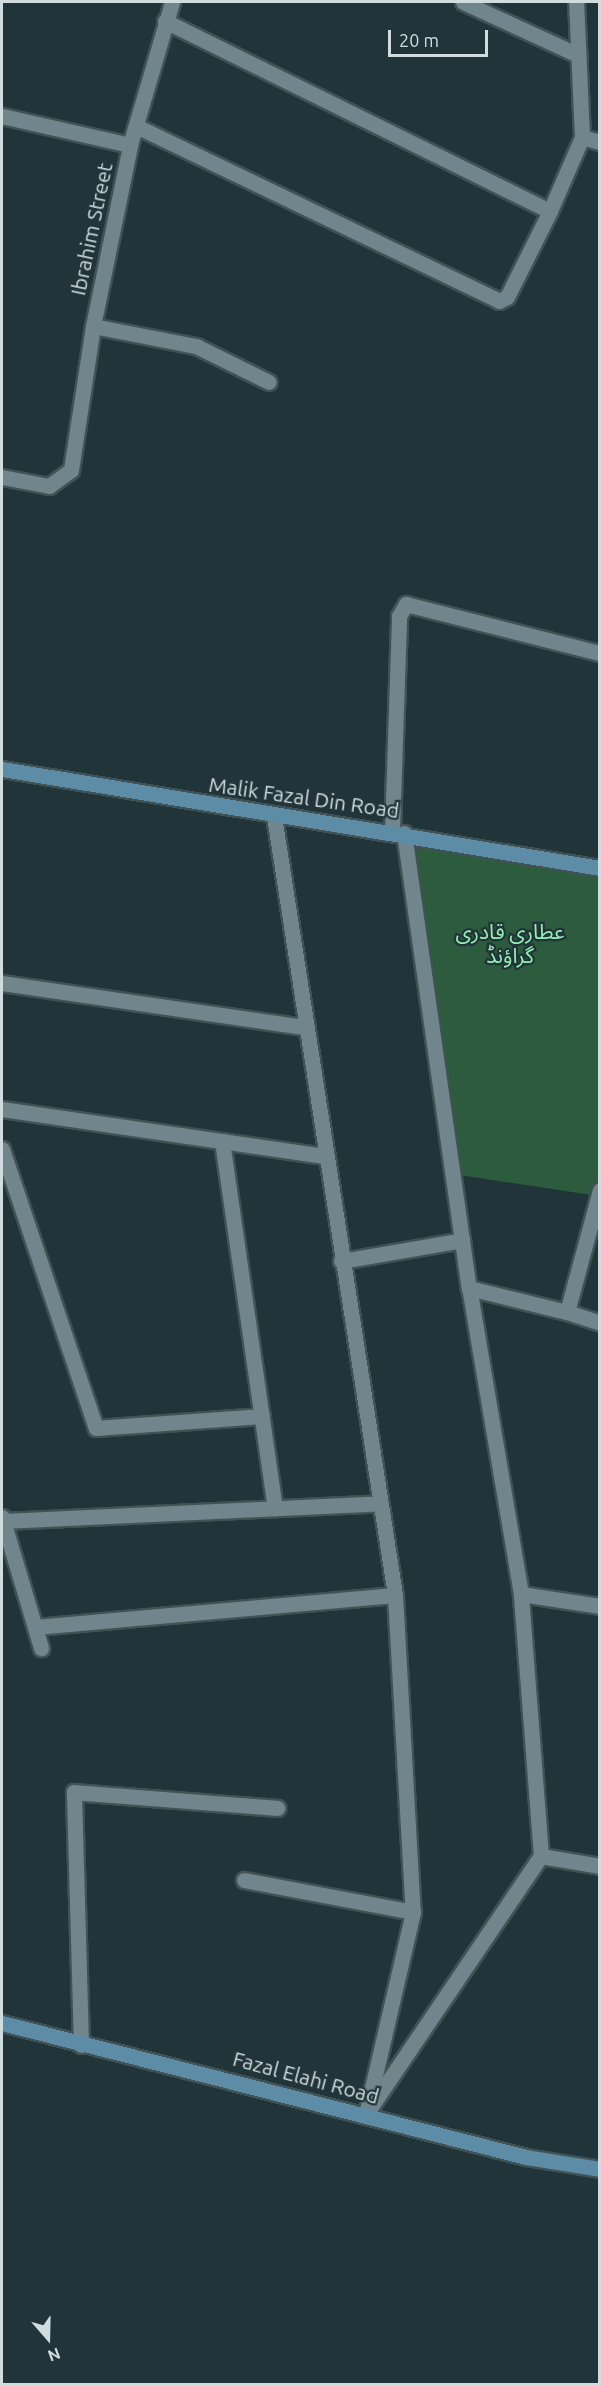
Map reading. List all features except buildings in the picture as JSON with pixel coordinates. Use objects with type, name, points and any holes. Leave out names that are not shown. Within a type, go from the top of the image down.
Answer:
[{"type":"street","name":"Ibrahim Street","points":[[2,477],[50,486],[71,470],[93,326],[130,145],[172,2]]},
{"type":"street","points":[[463,2],[578,55]]},
{"type":"street","points":[[136,126],[499,301],[507,297],[550,211],[582,137],[576,2]]},
{"type":"street","points":[[165,21],[550,211]]},
{"type":"street","points":[[2,116],[130,145]]},
{"type":"street","points":[[582,137],[600,142]]},
{"type":"street","points":[[93,326],[196,346],[269,382]]},
{"type":"street","points":[[366,2114],[541,1856],[521,1594],[469,1288],[398,832],[399,616],[406,604],[600,653]]},
{"type":"street","name":"Malik Fazal Din Road","points":[[2,769],[274,816],[398,832],[600,868]]},
{"type":"street","points":[[274,816],[324,1156],[395,1595],[412,1912],[366,2114]]},
{"type":"street","points":[[2,982],[305,1027]]},
{"type":"street","points":[[2,1109],[324,1156]]},
{"type":"street","points":[[222,1141],[274,1508]]},
{"type":"street","points":[[2,1149],[96,1428],[262,1416]]},
{"type":"street","points":[[567,1312],[600,1190]]},
{"type":"street","points":[[341,1261],[462,1240]]},
{"type":"street","points":[[469,1288],[567,1312],[600,1323]]},
{"type":"street","points":[[42,1648],[2,1519],[380,1503]]},
{"type":"street","points":[[521,1594],[600,1606]]},
{"type":"street","points":[[35,1627],[395,1595]]},
{"type":"street","points":[[81,2044],[74,1792],[277,1808]]},
{"type":"street","points":[[541,1856],[600,1866]]},
{"type":"street","points":[[244,1880],[412,1912]]},
{"type":"street","name":"Fazal Elahi Road","points":[[2,2024],[366,2114],[526,2157],[600,2169]]},
{"type":"green space","name":"عطاری قادری گراؤنڈ","points":[[404,833],[599,869],[598,1196],[453,1174]]}]
